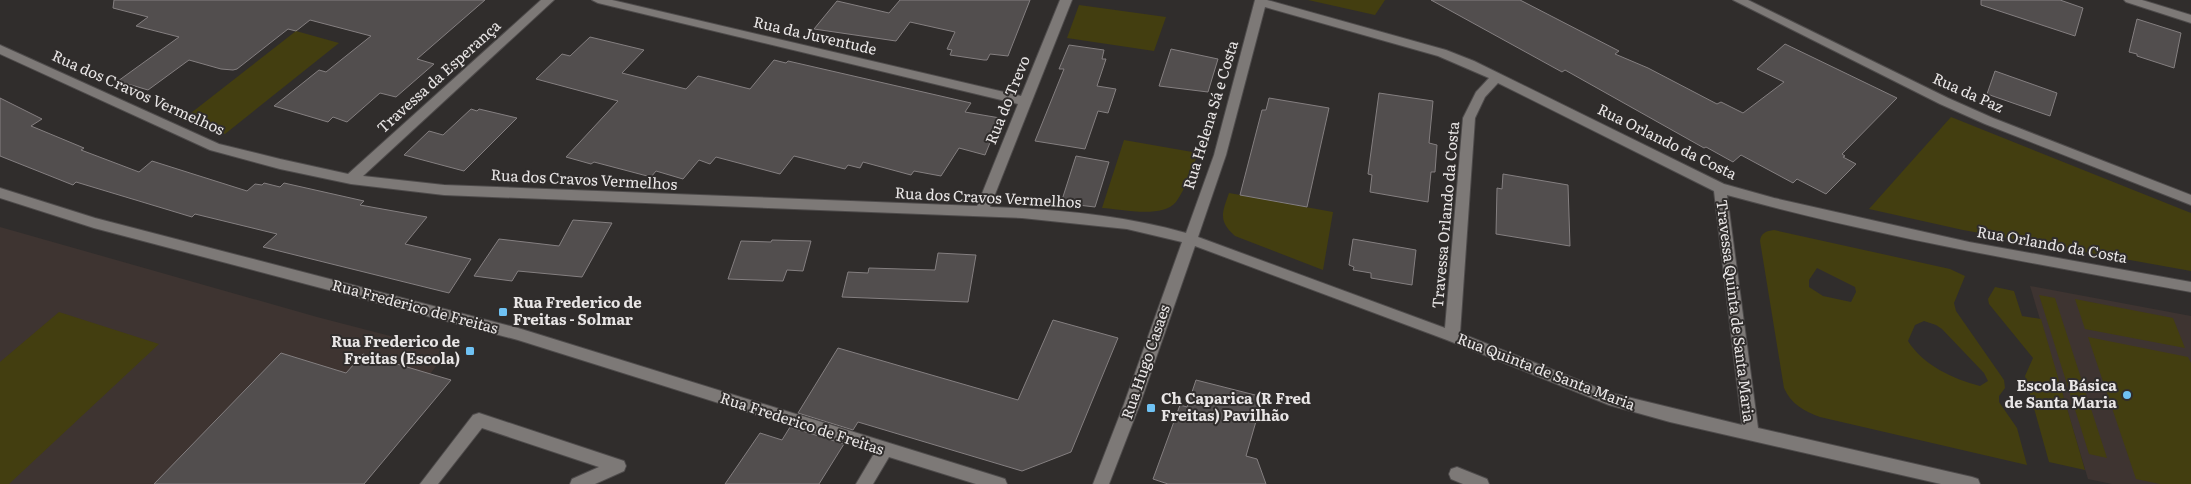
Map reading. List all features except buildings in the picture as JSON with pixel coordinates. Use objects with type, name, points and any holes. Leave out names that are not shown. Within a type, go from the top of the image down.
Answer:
[{"type":"street","name":"Travessa da Esperança","points":[[351,179],[548,0]]},
{"type":"street","name":"Rua da Juventude","points":[[598,0],[1024,101]]},
{"type":"street","name":"Rua do Trevo","points":[[981,212],[1066,0]]},
{"type":"street","name":"Rua da Paz","points":[[1739,0],[1962,109],[2191,200]]},
{"type":"street","points":[[2130,0],[2191,19]]},
{"type":"street","name":"Rua Orlando da Costa","points":[[1261,1],[1442,53],[1498,76],[1720,188],[1774,203],[1969,247],[2191,287]]},
{"type":"street","name":"Rua Helena Sá e Costa","points":[[1189,239],[1220,155],[1261,1]]},
{"type":"street","name":"Rua dos Cravos Vermelhos","points":[[0,49],[215,147],[280,164],[351,179],[426,188],[512,193],[1022,213],[1127,224],[1189,239]]},
{"type":"street","name":"Travessa Orlando da Costa","points":[[1452,336],[1469,118],[1476,98],[1498,76]]},
{"type":"street","name":"Travessa Quinta de Santa Maria","points":[[1720,188],[1751,434]]},
{"type":"street","name":"Rua Frederico de Freitas","points":[[0,192],[94,223],[518,334],[999,484]]},
{"type":"street","name":"Rua Quinta de Santa Maria","points":[[1189,239],[1452,336],[1610,399],[1751,434],[1972,484]]},
{"type":"street","name":"Rua Hugo Casaes","points":[[1101,484],[1132,404],[1189,239]]},
{"type":"street","points":[[428,484],[480,420],[618,466],[578,484]]},
{"type":"street","points":[[864,484],[885,450]]},
{"type":"street","points":[[1457,474],[1481,484]]},
{"type":"shaded area","points":[[1308,0],[1385,0],[1375,15]]},
{"type":"shaded area","points":[[1079,5],[1166,17],[1154,51],[1067,38]]},
{"type":"shaded area","points":[[296,31],[339,43],[225,134],[182,120]]},
{"type":"shaded area","points":[[1951,117],[2191,213],[2191,271],[1963,230],[1869,209]]},
{"type":"shaded area","points":[[1124,140],[1198,153],[1183,191],[1176,202],[1170,207],[1151,212],[1102,208]]},
{"type":"shaded area","points":[[1229,193],[1333,212],[1323,270],[1235,236],[1226,226],[1223,216]]},
{"type":"shaded area","points":[[0,227],[317,317],[448,351],[430,374],[363,354],[346,373],[281,353],[154,484],[0,484]]},
{"type":"shaded area","points":[[1774,230],[1950,269],[1965,276],[1954,303],[1956,311],[2004,380],[2005,388],[1999,396],[1999,402],[2017,428],[2027,465],[1820,417],[1794,403],[1784,388],[1760,241],[1763,234]],"holes":[[[1817,268],[1855,287],[1856,292],[1851,302],[1823,296],[1809,287],[1809,280]],[[1924,321],[1942,329],[1984,373],[1988,381],[1980,386],[1949,375],[1930,364],[1914,350],[1908,341],[1915,325]]]},
{"type":"shaded area","name":"Escola Básica de Santa Maria","points":[[2030,286],[2191,316],[2191,484],[2112,484],[2088,479]]},
{"type":"shaded area","points":[[1995,287],[2014,291],[2022,316],[2041,319],[2085,470],[2049,462],[2025,376],[2033,358],[1989,304],[1988,299]]},
{"type":"shaded area","points":[[2039,295],[2055,298],[2107,458],[2089,454]]},
{"type":"shaded area","points":[[2075,299],[2173,318],[2185,348],[2085,329]]},
{"type":"shaded area","points":[[59,312],[159,344],[9,484],[0,484],[0,362]]},
{"type":"shaded area","points":[[2088,337],[2188,357],[2191,363],[2191,484],[2160,484],[2136,479]]},
{"type":"place","name":"Rua Frederico de Freitas - Solmar","points":[[503,312]]},
{"type":"place","name":"Rua Frederico de Freitas (Escola)","points":[[470,351]]},
{"type":"place","name":"Escola Básica de Santa Maria","points":[[2127,395]]},
{"type":"place","name":"Ch Caparica (R Fred Freitas) Pavilhão","points":[[1151,408]]}]
